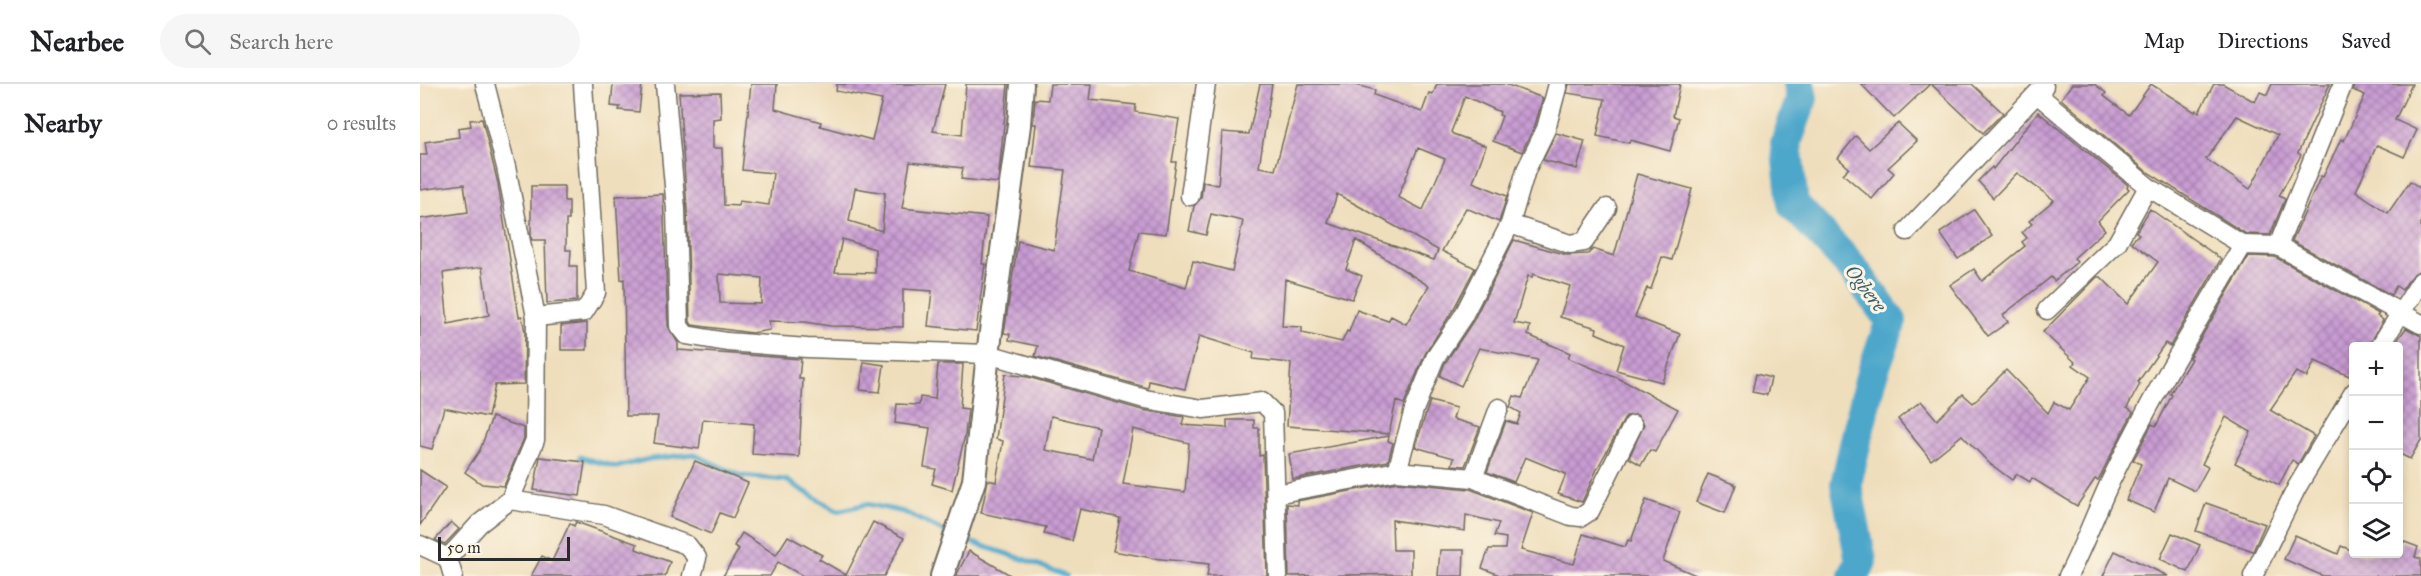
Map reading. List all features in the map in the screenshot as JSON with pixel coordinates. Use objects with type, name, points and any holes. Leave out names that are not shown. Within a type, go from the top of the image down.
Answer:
[{"type":"street","points":[[448,558],[479,524],[510,500],[534,440],[536,317],[506,167],[485,84]]},
{"type":"street","points":[[536,317],[584,312],[596,293],[582,84]]},
{"type":"street","points":[[665,84],[676,209],[679,326],[686,335],[727,342],[807,348],[988,354],[1145,399],[1203,409],[1262,402],[1273,413],[1278,576]]},
{"type":"street","points":[[942,576],[974,481],[988,354],[1007,227],[1022,84]]},
{"type":"street","points":[[1190,196],[1206,84]]},
{"type":"street","points":[[1397,471],[1414,410],[1435,358],[1463,315],[1510,224],[1526,170],[1546,129],[1558,84]]},
{"type":"street","points":[[2278,246],[2343,84]]},
{"type":"street","points":[[1907,231],[2041,89],[2148,187],[2243,245],[2278,246],[2421,324]]},
{"type":"street","points":[[2047,310],[2117,243],[2148,187]]},
{"type":"street","points":[[1510,224],[1570,244],[1584,242],[1607,208]]},
{"type":"street","points":[[2068,576],[2085,542],[2110,481],[2177,355],[2243,245]]},
{"type":"street","points":[[2382,342],[2421,281]]},
{"type":"street","points":[[2253,576],[2297,487],[2352,396]]},
{"type":"street","points":[[1473,478],[1499,408]]},
{"type":"street","points":[[1276,494],[1397,471],[1473,478],[1571,516],[1581,517],[1590,511],[1633,425]]},
{"type":"street","points":[[510,500],[604,515],[687,545],[697,558],[692,576]]},
{"type":"street","points":[[420,545],[448,558],[453,576]]},
{"type":"building","points":[[613,84],[642,84],[639,112],[619,110],[620,107],[611,106]]},
{"type":"building","points":[[751,84],[777,84],[775,109],[821,122],[820,126],[872,140],[882,100],[836,91],[837,84],[945,84],[933,131],[962,135],[966,84],[1008,84],[998,183],[961,179],[963,168],[910,162],[902,208],[987,217],[982,264],[985,264],[976,331],[928,326],[932,291],[903,289],[903,327],[830,326],[805,322],[769,321],[770,330],[752,333],[692,325],[690,322],[687,208],[679,93],[720,92],[721,118],[713,119],[713,148],[722,148],[724,205],[738,206],[739,201],[769,205],[773,173],[742,170]],"holes":[[[855,188],[885,193],[882,231],[849,221]],[[842,239],[875,249],[875,273],[835,272]],[[719,274],[762,278],[761,304],[720,303]]]},
{"type":"building","points":[[1050,84],[1092,84],[1090,100],[1136,105],[1135,112],[1179,119],[1172,162],[1176,162],[1166,234],[1139,231],[1129,271],[1186,288],[1193,261],[1232,271],[1243,221],[1211,214],[1206,235],[1189,231],[1194,206],[1201,198],[1203,182],[1218,185],[1222,132],[1249,134],[1260,84],[1272,84],[1259,167],[1275,170],[1298,84],[1352,84],[1375,90],[1374,95],[1422,112],[1429,93],[1433,94],[1437,84],[1505,84],[1543,98],[1535,125],[1522,152],[1493,141],[1502,116],[1499,115],[1500,112],[1465,96],[1451,132],[1486,146],[1473,182],[1507,196],[1499,222],[1466,208],[1442,251],[1475,268],[1453,310],[1425,354],[1404,404],[1396,401],[1389,434],[1287,426],[1291,363],[1253,359],[1254,353],[1199,336],[1185,389],[1149,381],[1148,388],[1035,356],[1038,346],[1009,340],[1010,334],[1004,333],[1018,241],[1054,250],[1065,170],[1031,167],[1036,124],[1033,124],[1035,99],[1048,100]],"holes":[[[1418,148],[1445,159],[1423,210],[1398,197]],[[1337,194],[1438,250],[1434,260],[1328,223]],[[1356,240],[1429,286],[1406,324],[1391,316],[1388,321],[1357,310],[1349,332],[1347,331],[1342,342],[1302,333],[1302,327],[1282,326],[1285,279],[1352,299],[1362,276],[1346,269]]]},
{"type":"building","points":[[1569,84],[1680,84],[1673,116],[1679,118],[1670,151],[1630,140],[1629,143],[1597,136],[1605,99],[1567,93]]},
{"type":"building","points":[[1861,84],[1930,84],[1894,118]]},
{"type":"building","points":[[1931,84],[1972,84],[2003,113],[1983,133]]},
{"type":"building","points":[[2072,84],[2094,84],[2106,93],[2104,96],[2129,115],[2151,84],[2195,112],[2196,110],[2199,112],[2214,84],[2223,84],[2255,102],[2260,92],[2267,95],[2272,84],[2330,84],[2298,153],[2301,155],[2279,196],[2285,199],[2270,235],[2246,234],[2146,171],[2061,99]],"holes":[[[2237,116],[2278,135],[2250,189],[2206,159]]]},
{"type":"building","points":[[2354,84],[2412,84],[2395,120],[2417,130],[2404,157],[2377,145],[2356,191],[2388,213],[2410,181],[2421,189],[2421,270],[2412,275],[2402,290],[2396,286],[2391,295],[2292,241],[2321,176],[2323,177],[2341,139],[2344,141],[2365,95],[2353,90]]},
{"type":"building","points":[[2038,112],[2128,185],[2129,189],[2098,221],[2105,230],[2074,258],[2077,262],[2054,281],[2051,277],[2003,315],[2008,322],[1988,336],[1950,285],[1974,269],[1982,281],[2025,246],[2022,242],[2027,238],[2022,232],[2032,224],[2029,221],[2054,200],[2017,173],[1993,198],[1978,181],[1992,167],[1993,169]]},
{"type":"building","points":[[482,119],[498,184],[519,317],[522,316],[525,332],[524,384],[495,385],[488,417],[444,408],[432,449],[420,446],[420,219],[468,212],[464,184],[420,190],[420,155],[427,155],[425,142],[459,137],[458,128],[471,126],[470,120]],"holes":[[[482,267],[489,315],[448,324],[443,273]]]},
{"type":"building","points":[[1898,123],[1917,141],[1888,168],[1894,173],[1872,199],[1843,174],[1849,168],[1838,158],[1856,136],[1869,149]]},
{"type":"building","points":[[1556,133],[1585,141],[1577,169],[1543,160]]},
{"type":"building","points":[[1637,174],[1692,189],[1672,260],[1662,257],[1651,289],[1647,288],[1635,317],[1680,334],[1662,382],[1616,370],[1624,345],[1596,333],[1597,328],[1560,317],[1570,286],[1533,274],[1532,277],[1528,276],[1514,323],[1530,326],[1528,335],[1570,353],[1568,358],[1614,376],[1678,409],[1655,452],[1650,450],[1641,465],[1629,458],[1644,424],[1637,415],[1626,416],[1582,502],[1558,494],[1566,474],[1525,457],[1514,482],[1487,472],[1506,421],[1517,424],[1521,413],[1510,407],[1514,396],[1522,398],[1538,360],[1479,348],[1461,386],[1440,376],[1445,363],[1473,321],[1514,240],[1567,255],[1588,254],[1593,249],[1614,256]]},
{"type":"building","points":[[531,186],[564,186],[564,201],[569,201],[569,220],[566,220],[566,250],[571,250],[570,266],[577,266],[577,301],[547,303],[545,240],[532,240],[531,237]]},
{"type":"building","points":[[663,194],[668,326],[678,343],[678,350],[801,359],[799,379],[803,379],[799,457],[752,454],[754,424],[703,419],[699,449],[654,443],[658,416],[626,416],[624,279],[621,280],[616,196]]},
{"type":"building","points":[[2150,209],[2221,259],[2170,346],[2165,343],[2138,382],[2140,384],[2127,408],[2133,412],[2098,480],[2095,479],[2077,506],[2032,478],[2030,482],[2017,474],[2012,480],[1989,463],[1962,435],[1931,460],[1898,419],[1921,401],[1937,420],[1963,394],[1973,403],[2006,370],[2048,413],[2054,402],[2069,410],[2090,377],[2073,365],[2075,362],[2043,332],[2097,277],[2101,277],[2128,304],[2158,262],[2131,242],[2139,234],[2136,232]]},
{"type":"building","points":[[1974,210],[1992,236],[1958,259],[1940,233]]},
{"type":"building","points":[[2249,256],[2275,257],[2379,314],[2377,316],[2383,320],[2371,342],[2349,342],[2349,376],[2315,361],[2307,377],[2296,372],[2270,410],[2314,436],[2298,464],[2292,460],[2279,485],[2235,463],[2251,432],[2226,417],[2202,464],[2208,467],[2195,491],[2168,478],[2154,512],[2126,500],[2141,464],[2133,460],[2152,424],[2156,426],[2172,395],[2170,394],[2191,359],[2189,358]]},
{"type":"building","points":[[587,323],[587,350],[561,350],[561,326]]},
{"type":"building","points":[[2406,328],[2421,336],[2421,440],[2410,459],[2403,456],[2403,342],[2396,342]]},
{"type":"building","points":[[864,362],[884,365],[880,392],[860,390]]},
{"type":"building","points":[[938,364],[963,364],[960,408],[968,409],[965,435],[952,490],[932,484],[936,469],[924,467],[930,428],[895,423],[897,404],[919,405],[920,397],[935,399]]},
{"type":"building","points":[[1005,374],[1028,377],[1142,410],[1184,417],[1182,425],[1227,428],[1227,420],[1254,420],[1254,428],[1259,428],[1259,456],[1263,455],[1267,576],[1207,576],[1209,564],[1113,551],[1120,518],[1080,509],[1072,541],[1044,534],[1046,527],[981,513],[988,480],[996,482],[1003,441],[996,439]],"holes":[[[1051,416],[1098,427],[1092,459],[1045,450]],[[1133,429],[1189,443],[1185,492],[1123,484]]]},
{"type":"building","points":[[1756,374],[1771,378],[1767,395],[1752,392]]},
{"type":"building","points":[[1430,401],[1456,408],[1453,419],[1480,427],[1465,466],[1452,465],[1454,458],[1415,447]]},
{"type":"building","points":[[492,417],[524,428],[524,438],[504,486],[482,484],[465,472],[480,450]]},
{"type":"building","points":[[1389,436],[1388,441],[1393,443],[1388,461],[1293,479],[1289,454]]},
{"type":"building","points":[[540,457],[585,462],[580,496],[534,490]]},
{"type":"building","points":[[695,461],[748,483],[733,518],[720,513],[711,534],[670,517]]},
{"type":"building","points":[[420,470],[446,487],[420,525]]},
{"type":"building","points":[[1708,474],[1736,485],[1725,513],[1696,502]]},
{"type":"building","points":[[1398,482],[1470,489],[1533,513],[1521,550],[1574,564],[1583,534],[1625,547],[1628,540],[1631,541],[1646,500],[1680,512],[1663,561],[1698,576],[1502,576],[1482,568],[1489,549],[1505,549],[1506,538],[1494,536],[1499,523],[1466,515],[1465,531],[1392,520],[1393,550],[1411,550],[1411,574],[1289,576],[1287,504],[1298,505],[1297,501]]},
{"type":"building","points":[[2206,503],[2265,524],[2253,551],[2196,531]]},
{"type":"building","points":[[451,522],[459,529],[445,544],[435,540]]},
{"type":"building","points":[[576,522],[637,544],[636,549],[670,562],[665,576],[531,576],[542,556],[552,561],[570,523],[574,526]]},
{"type":"building","points":[[873,522],[904,538],[884,576],[803,576],[778,562],[770,576],[723,576],[739,549],[734,546],[742,533],[776,555],[788,536],[822,555],[819,559],[846,575]]},
{"type":"building","points":[[2172,533],[2200,545],[2188,572],[2160,559]]},
{"type":"building","points":[[2295,535],[2338,554],[2341,546],[2349,549],[2349,558],[2403,558],[2403,541],[2418,547],[2415,557],[2421,559],[2421,576],[2323,576],[2284,559]]},
{"type":"building","points":[[1440,550],[1464,550],[1463,576],[1438,576]]},
{"type":"building","points":[[969,551],[1012,576],[956,576]]},
{"type":"building","points":[[2115,551],[2168,576],[2103,576]]},
{"type":"waterway","name":"Ogbere","points":[[1799,84],[1802,98],[1786,143],[1793,204],[1852,267],[1891,321],[1870,380],[1846,484],[1861,561],[1854,576]]},
{"type":"waterway","points":[[580,457],[616,467],[649,459],[693,454],[741,476],[786,480],[837,511],[867,504],[904,512],[951,535]]},
{"type":"waterway","points":[[970,542],[1066,576]]}]
